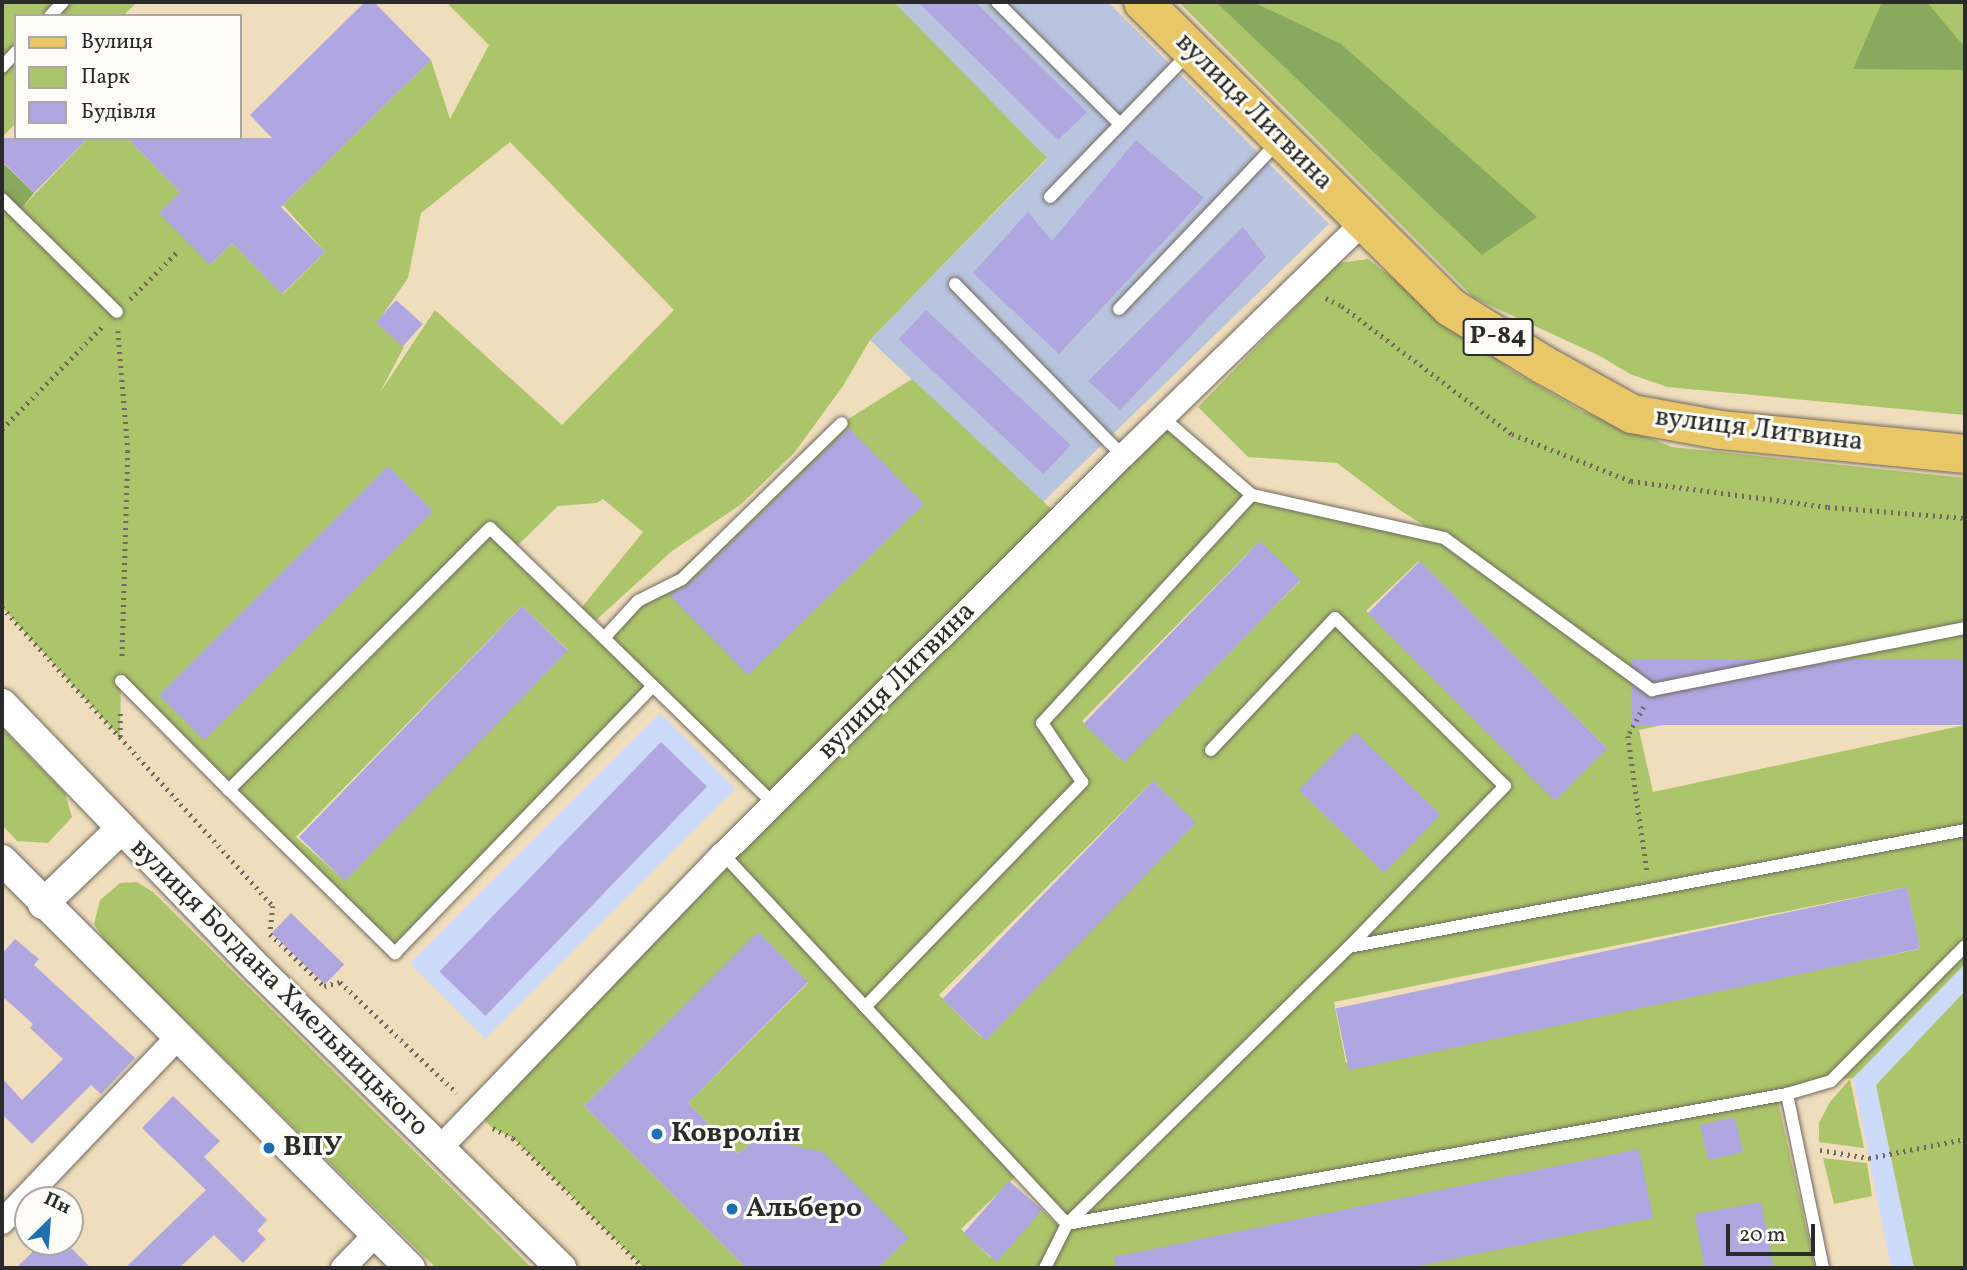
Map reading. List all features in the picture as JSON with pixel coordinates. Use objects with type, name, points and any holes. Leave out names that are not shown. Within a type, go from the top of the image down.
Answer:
[{"type":"main road","name":"вулиця Литвина","points":[[1143,2],[1450,307],[1544,365],[1632,414],[1721,430],[1965,454]]},
{"type":"street","name":"вулиця Литвина","points":[[440,1149],[723,854],[1123,456],[1364,222]]},
{"type":"street","name":"вулиця Богдана Хмельницького","points":[[2,704],[121,829],[561,1268]]},
{"type":"street","points":[[43,904],[121,829]]},
{"type":"street","points":[[2,860],[43,904],[410,1268]]},
{"type":"street","points":[[2,1222],[178,1037]]},
{"type":"street","points":[[343,1268],[376,1234]]},
{"type":"lane","points":[[997,2],[1120,124]]},
{"type":"lane","points":[[1050,197],[1192,50]]},
{"type":"lane","points":[[2,67],[14,54]]},
{"type":"lane","points":[[1119,309],[1281,139]]},
{"type":"lane","points":[[2,199],[117,312]]},
{"type":"lane","points":[[955,284],[1123,456]]},
{"type":"lane","points":[[1163,418],[1252,495],[1444,538],[1653,690],[1965,628]]},
{"type":"lane","points":[[604,638],[638,601],[682,579],[842,423]]},
{"type":"lane","points":[[865,1007],[1082,782],[1042,723],[1252,495]]},
{"type":"lane","points":[[229,790],[490,528],[774,804]]},
{"type":"lane","points":[[1045,1268],[1067,1224],[1349,947],[1505,786],[1335,618],[1210,750]]},
{"type":"lane","points":[[121,681],[395,953],[653,686]]},
{"type":"lane","points":[[1349,947],[1965,830]]},
{"type":"lane","points":[[723,854],[1067,1224]]},
{"type":"lane","points":[[1067,1224],[1787,1094],[1831,1081],[1965,946]]},
{"type":"lane","points":[[1787,1094],[1823,1268]]},
{"type":"path","points":[[2,429],[178,251]]},
{"type":"path","points":[[117,312],[128,451],[120,737]]},
{"type":"path","points":[[2,607],[273,906],[270,934],[324,986],[340,982],[491,1126],[513,1138],[644,1268]]},
{"type":"path","points":[[1649,890],[1628,736],[1653,690]]},
{"type":"path","points":[[1799,1146],[1869,1158],[1965,1139]]},
{"type":"shaded area","points":[[894,2],[1108,2],[1329,224],[1042,503],[870,340],[1047,159]]},
{"type":"shaded area","points":[[660,713],[736,789],[485,1039],[410,963]]},
{"type":"shaded area","points":[[1965,964],[1965,1268],[1891,1268],[1853,1078]]},
{"type":"green space","points":[[2,2],[137,2],[125,14],[14,14],[14,125],[2,137]]},
{"type":"green space","points":[[446,2],[894,2],[1047,158],[870,340],[843,386],[794,453],[740,505],[672,551],[594,622],[605,638],[842,423],[912,379],[1061,518],[1163,418],[1252,495],[1441,536],[1398,509],[1337,463],[1248,457],[1198,407],[1338,263],[1368,259],[1511,370],[1582,411],[1672,447],[1965,478],[1965,660],[1639,730],[1653,792],[1965,725],[1965,964],[1853,1078],[1831,1081],[1777,1097],[1815,1268],[878,1268],[908,1238],[757,1138],[738,1154],[688,1103],[808,983],[758,933],[584,1106],[746,1268],[644,1268],[513,1138],[491,1127],[475,1110],[774,804],[653,686],[395,953],[121,682],[120,737],[2,607],[2,199],[17,213],[86,140],[129,140],[180,192],[211,264],[232,243],[283,294],[325,252],[283,205],[431,60],[450,119],[489,45]],"holes":[[[510,142],[674,310],[562,425],[435,310],[379,394],[404,347],[377,323],[408,278],[421,213]],[[603,499],[643,532],[578,612],[494,531],[518,545],[558,506],[597,503]],[[1260,541],[1300,581],[1121,760],[1082,721]],[[1419,561],[1607,748],[1557,796],[1366,611]],[[522,606],[568,650],[343,879],[296,837]],[[1153,781],[1195,823],[981,1037],[939,995]],[[1907,887],[1920,949],[1346,1063],[1334,1002]],[[1019,1173],[1063,1230],[1042,1210],[990,1257],[961,1229]]]},
{"type":"green space","points":[[1179,2],[1965,2],[1965,415],[1667,387],[1630,374],[1600,356],[1474,298]]},
{"type":"green space","points":[[1216,2],[1253,2],[1341,44],[1537,217],[1482,255]]},
{"type":"green space","points":[[1882,2],[1927,2],[1961,43],[1965,44],[1965,70],[1853,69]]},
{"type":"green space","points":[[2,162],[34,193],[17,214],[2,199]]},
{"type":"green space","points":[[2,728],[65,793],[72,817],[48,843],[17,841],[2,825]]},
{"type":"green space","points":[[137,882],[153,892],[532,1268],[436,1268],[105,941],[94,924],[100,900],[120,883]]},
{"type":"green space","points":[[1965,991],[1965,1268],[1914,1268],[1876,1085]]},
{"type":"green space","points":[[1850,1079],[1864,1148],[1819,1142],[1819,1123],[1830,1102]]},
{"type":"green space","points":[[1823,1158],[1867,1163],[1872,1196],[1834,1204]]},
{"type":"building","points":[[365,2],[374,2],[431,60],[281,207],[325,252],[282,294],[232,243],[210,265],[159,213],[180,192],[129,140],[272,138],[250,115]]},
{"type":"building","points":[[918,2],[975,2],[1087,112],[1058,140]]},
{"type":"building","points":[[2,138],[86,140],[34,193],[2,161]]},
{"type":"building","points":[[1136,140],[1204,198],[1059,354],[973,273],[1028,212],[1052,241]]},
{"type":"building","points":[[1243,227],[1266,257],[1120,410],[1088,381]]},
{"type":"building","points":[[396,300],[423,324],[403,346],[376,322]]},
{"type":"building","points":[[926,310],[1071,445],[1044,474],[899,339]]},
{"type":"building","points":[[849,428],[924,504],[748,675],[669,595],[688,585]]},
{"type":"building","points":[[388,466],[433,511],[204,740],[159,695]]},
{"type":"building","points":[[1260,541],[1300,580],[1124,763],[1084,724]]},
{"type":"building","points":[[1420,561],[1607,748],[1555,801],[1368,613]]},
{"type":"building","points":[[522,606],[568,650],[345,881],[299,837]]},
{"type":"building","points":[[1632,660],[1965,660],[1965,725],[1632,725]]},
{"type":"building","points":[[1355,732],[1441,815],[1384,873],[1299,790]]},
{"type":"building","points":[[661,742],[707,786],[485,1016],[439,971]]},
{"type":"building","points":[[1153,781],[1196,823],[986,1041],[943,999]]},
{"type":"building","points":[[1907,887],[1920,949],[1349,1070],[1336,1008]]},
{"type":"building","points":[[291,913],[344,964],[325,985],[272,933]]},
{"type":"building","points":[[758,932],[808,982],[688,1103],[738,1154],[757,1138],[823,1152],[909,1238],[878,1268],[746,1268],[584,1106]]},
{"type":"building","points":[[15,939],[39,959],[34,965],[135,1058],[101,1094],[91,1085],[32,1144],[2,1114],[2,1078],[22,1100],[63,1059],[30,1028],[33,1024],[2,996],[2,954]]},
{"type":"building","points":[[173,1096],[220,1141],[204,1157],[267,1220],[257,1231],[266,1239],[243,1263],[214,1235],[179,1268],[125,1268],[206,1190],[142,1128]]},
{"type":"building","points":[[1735,1117],[1743,1152],[1708,1160],[1700,1125]]},
{"type":"building","points":[[1639,1149],[1653,1218],[1408,1268],[1115,1268],[1114,1257]]},
{"type":"building","points":[[1009,1181],[1042,1210],[997,1262],[964,1233]]},
{"type":"building","points":[[1761,1202],[1774,1268],[1705,1268],[1694,1214]]},
{"type":"building","points":[[28,1256],[79,1256],[91,1268],[16,1268]]},
{"type":"place","name":"Ковролін","points":[[657,1134]]},
{"type":"place","name":"ВПУ","points":[[269,1148]]},
{"type":"place","name":"Альберо","points":[[732,1209]]}]
